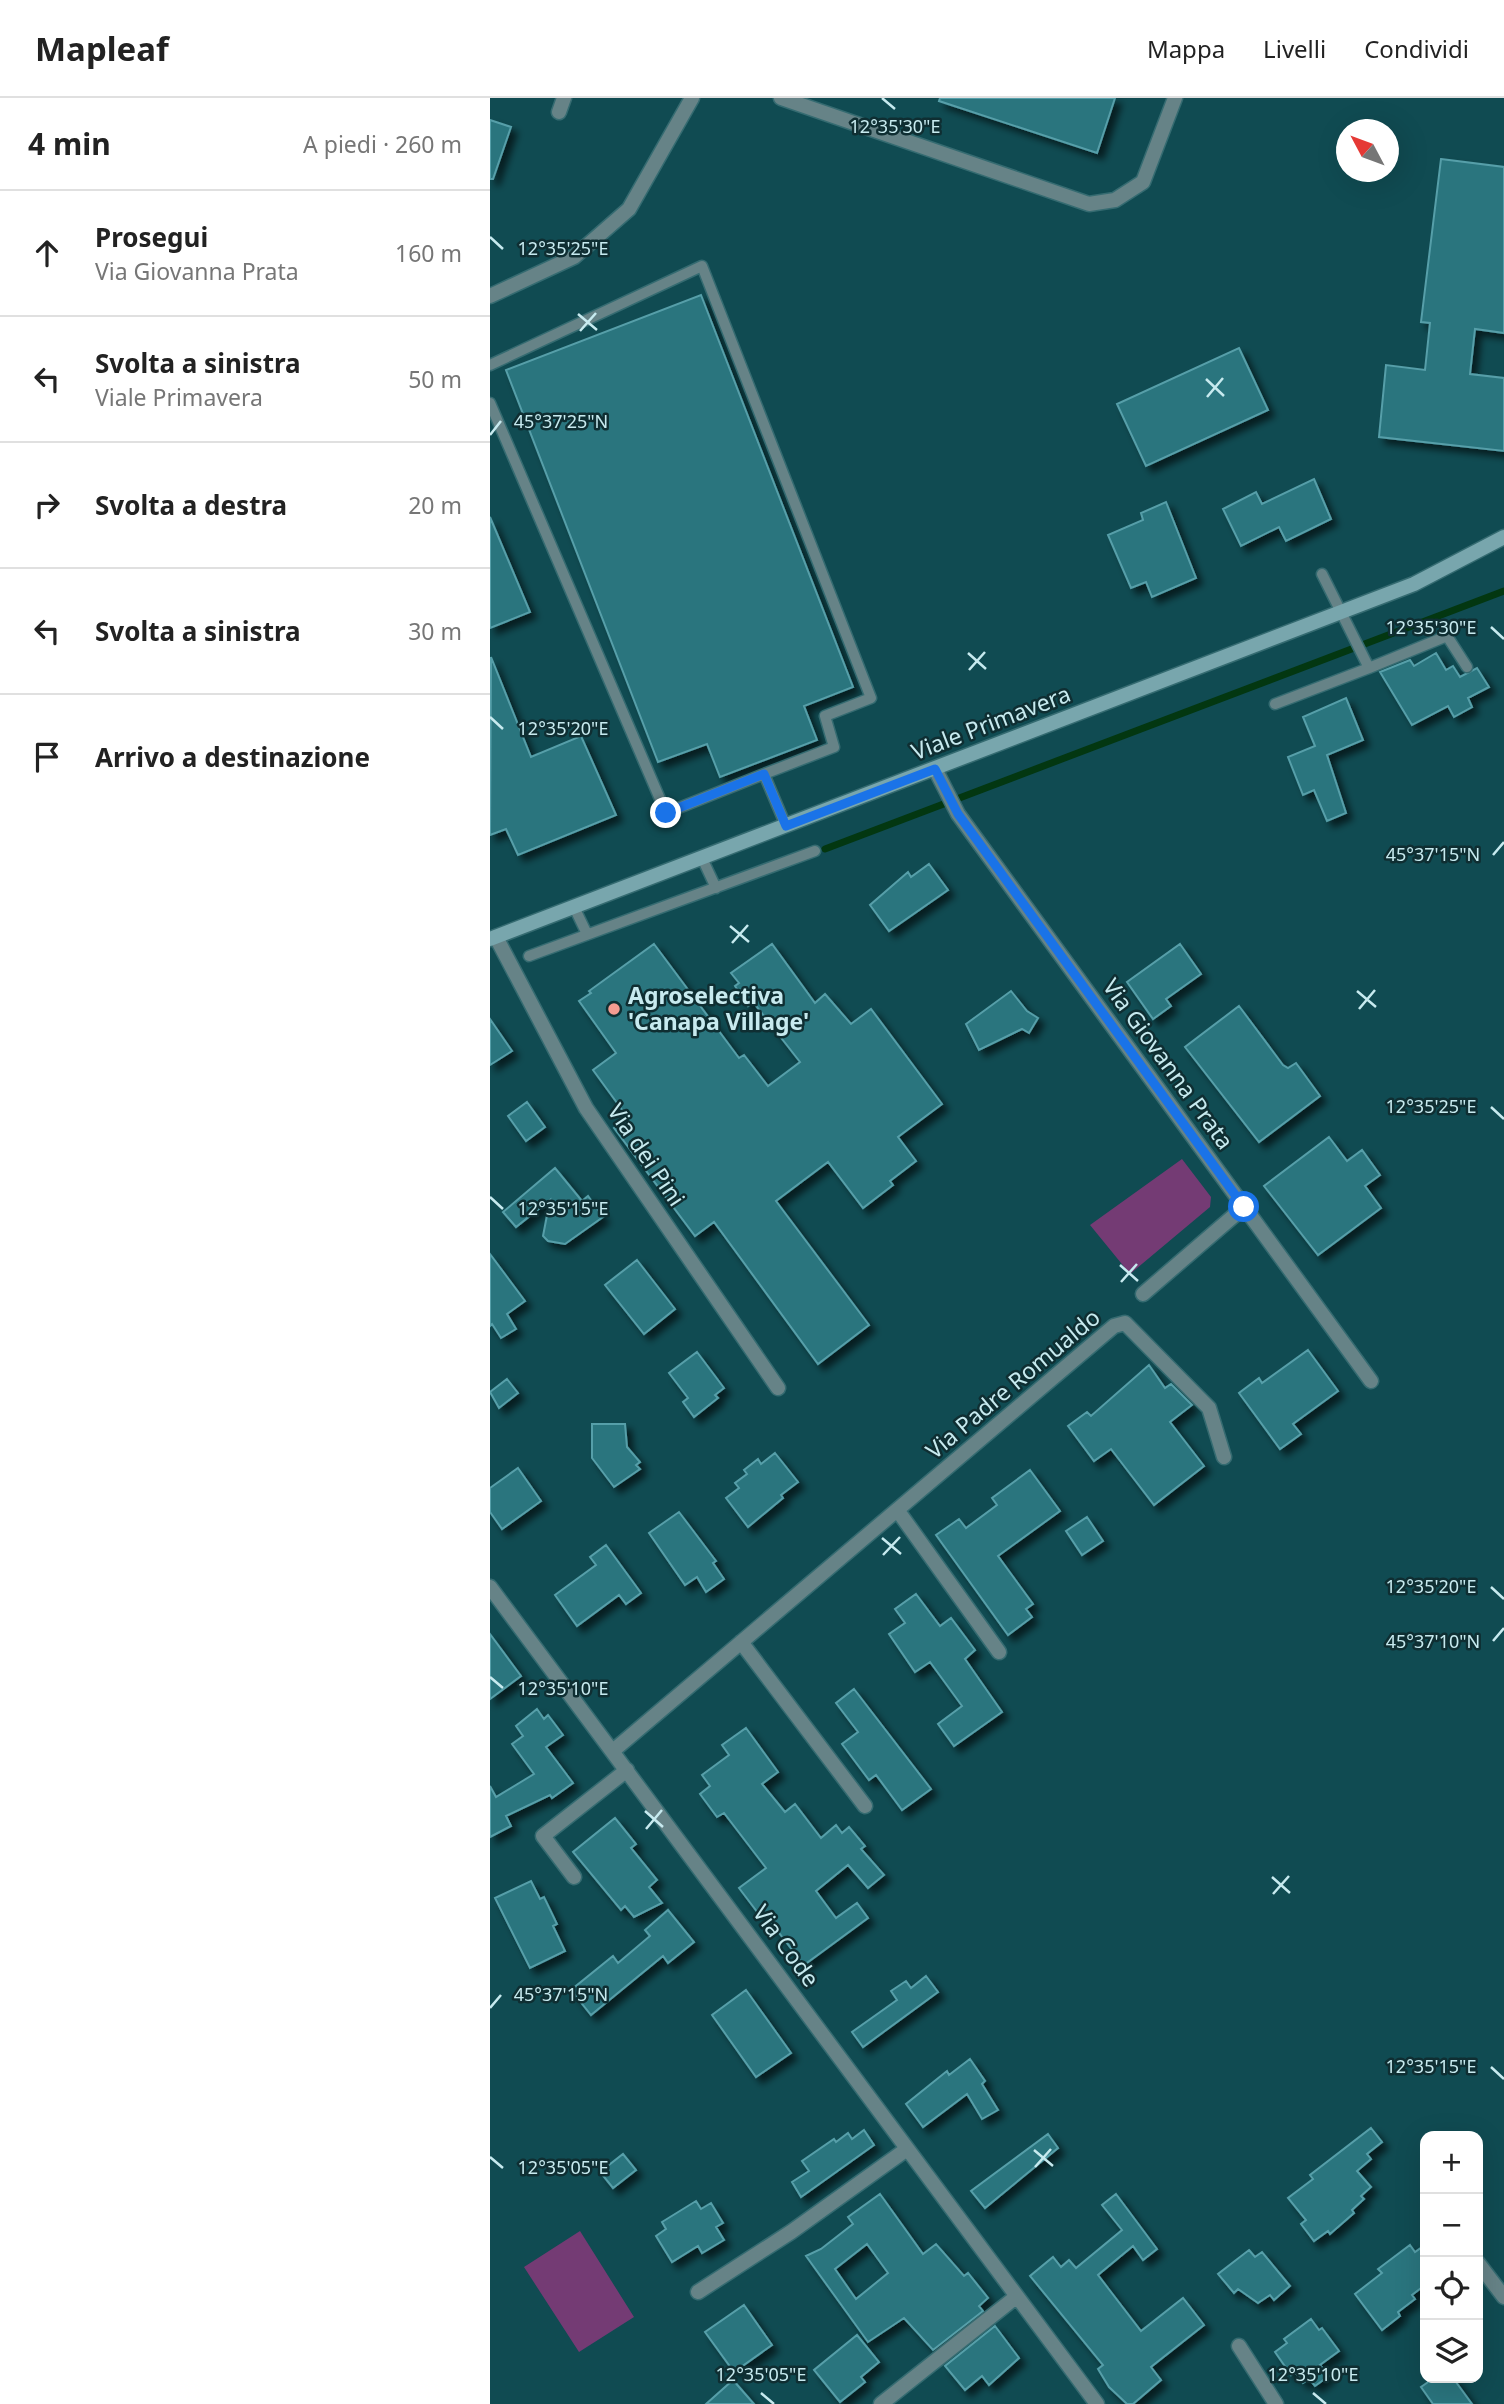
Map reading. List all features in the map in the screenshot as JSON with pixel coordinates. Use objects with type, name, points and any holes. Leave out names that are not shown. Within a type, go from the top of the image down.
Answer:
[{"type":"main road","name":"Viale Primavera","points":[[493,938],[786,826],[938,775],[1438,573],[1504,537]]},
{"type":"street","points":[[490,296],[574,257],[629,209],[692,98]]},
{"type":"street","points":[[781,98],[1089,204],[1115,200],[1143,182],[1175,98]]},
{"type":"street","name":"Via Giovanna Prata","points":[[938,775],[958,814],[1371,1381]]},
{"type":"street","name":"Via dei Pini","points":[[493,938],[586,1108],[778,1388]]},
{"type":"street","points":[[1143,1294],[1244,1207]]},
{"type":"street","name":"Via Padre Romualdo","points":[[614,1750],[1114,1326],[1125,1323],[1209,1408],[1224,1457]]},
{"type":"street","points":[[898,1511],[999,1652]]},
{"type":"street","name":"Via Code","points":[[490,1587],[614,1750],[1097,2404]]},
{"type":"street","points":[[741,1642],[865,1806]]},
{"type":"street","points":[[574,1877],[543,1836],[627,1770]]},
{"type":"street","points":[[698,2292],[791,2232],[907,2149]]},
{"type":"street","points":[[1483,2270],[1504,2297]]},
{"type":"street","points":[[881,2404],[1016,2297]]},
{"type":"street","points":[[1240,2346],[1276,2404]]},
{"type":"lane","points":[[490,365],[702,266],[871,698],[825,716],[834,747],[666,813],[490,403]]},
{"type":"lane","points":[[1322,574],[1367,664]]},
{"type":"lane","points":[[1275,704],[1367,664],[1447,636],[1467,667]]},
{"type":"lane","points":[[764,774],[786,826]]},
{"type":"lane","points":[[528,956],[815,851]]},
{"type":"lane","points":[[702,858],[716,888]]},
{"type":"lane","points":[[574,907],[587,934]]},
{"type":"shaded area","points":[[1182,1159],[1211,1197],[1210,1207],[1130,1274],[1090,1225]]},
{"type":"shaded area","points":[[580,2231],[634,2317],[579,2352],[524,2267]]},
{"type":"building","points":[[940,98],[1115,98],[1097,153],[939,101]]},
{"type":"building","points":[[490,120],[511,127],[493,179],[490,179]]},
{"type":"building","points":[[1441,159],[1504,167],[1504,333],[1475,329],[1470,374],[1504,378],[1504,451],[1379,437],[1386,365],[1425,370],[1430,323],[1421,322]]},
{"type":"building","points":[[701,295],[853,687],[804,706],[817,740],[720,777],[707,744],[658,762],[506,370]]},
{"type":"building","points":[[1239,348],[1268,410],[1146,466],[1117,404]]},
{"type":"building","points":[[1314,479],[1331,519],[1286,541],[1279,527],[1241,546],[1223,509],[1256,492],[1262,504]]},
{"type":"building","points":[[1166,502],[1196,578],[1152,597],[1146,582],[1131,588],[1108,535],[1143,520],[1141,513]]},
{"type":"building","points":[[490,517],[530,612],[490,628]]},
{"type":"building","points":[[1436,653],[1446,670],[1453,666],[1460,677],[1477,668],[1489,687],[1468,698],[1472,707],[1454,717],[1448,706],[1412,725],[1380,672],[1410,660],[1414,666]]},
{"type":"building","points":[[491,657],[531,757],[581,736],[616,815],[518,855],[506,829],[490,835]]},
{"type":"building","points":[[1346,698],[1363,740],[1327,755],[1346,813],[1327,821],[1314,790],[1303,795],[1288,757],[1315,746],[1303,717]]},
{"type":"building","points":[[929,864],[948,890],[889,931],[870,905],[908,872],[911,877]]},
{"type":"building","points":[[654,944],[739,1058],[744,1055],[768,1086],[800,1062],[753,1002],[748,1006],[735,986],[739,983],[731,973],[772,944],[815,1003],[825,994],[851,1024],[871,1009],[942,1104],[898,1137],[916,1161],[890,1181],[893,1185],[863,1208],[828,1162],[776,1201],[869,1325],[818,1364],[714,1222],[695,1236],[614,1128],[628,1118],[593,1070],[616,1053],[579,1001]]},
{"type":"building","points":[[1180,944],[1201,974],[1166,999],[1171,1006],[1153,1019],[1127,982]]},
{"type":"building","points":[[1011,991],[1027,1011],[1038,1018],[1029,1033],[1022,1029],[979,1050],[966,1024]]},
{"type":"building","points":[[1239,1006],[1283,1065],[1288,1068],[1296,1063],[1320,1096],[1259,1142],[1185,1047]]},
{"type":"building","points":[[490,1019],[512,1051],[490,1065]]},
{"type":"building","points":[[527,1102],[545,1127],[526,1141],[508,1116]]},
{"type":"building","points":[[1329,1137],[1347,1161],[1362,1150],[1380,1175],[1365,1186],[1381,1208],[1318,1255],[1264,1186]]},
{"type":"building","points":[[555,1168],[582,1201],[588,1196],[603,1217],[565,1244],[548,1241],[543,1236],[550,1200],[516,1227],[503,1212]]},
{"type":"building","points":[[490,1254],[525,1301],[507,1314],[516,1329],[501,1338],[492,1324],[490,1326]]},
{"type":"building","points":[[637,1260],[675,1309],[644,1334],[605,1285]]},
{"type":"building","points":[[1308,1350],[1338,1391],[1293,1424],[1301,1434],[1280,1449],[1239,1393],[1259,1378],[1262,1383]]},
{"type":"building","points":[[697,1352],[724,1388],[715,1395],[718,1398],[694,1417],[683,1402],[688,1398],[669,1373]]},
{"type":"building","points":[[1149,1365],[1165,1388],[1171,1384],[1192,1405],[1170,1422],[1204,1466],[1154,1505],[1111,1449],[1094,1461],[1068,1426],[1087,1412],[1091,1416]]},
{"type":"building","points":[[507,1379],[518,1393],[499,1408],[490,1392]]},
{"type":"building","points":[[592,1424],[625,1424],[627,1447],[640,1462],[636,1465],[640,1469],[614,1487],[592,1458]]},
{"type":"building","points":[[775,1453],[798,1482],[748,1527],[726,1498],[739,1488],[735,1483],[747,1474],[744,1470],[758,1459],[761,1464]]},
{"type":"building","points":[[518,1468],[541,1501],[502,1529],[490,1512],[490,1488]]},
{"type":"building","points":[[1030,1470],[1060,1511],[998,1556],[1033,1604],[1026,1609],[1032,1617],[1008,1635],[936,1535],[959,1519],[966,1528],[997,1505],[992,1498]]},
{"type":"building","points":[[679,1512],[716,1561],[713,1563],[724,1579],[706,1592],[697,1577],[685,1585],[649,1533]]},
{"type":"building","points":[[1087,1517],[1103,1541],[1082,1555],[1066,1531]]},
{"type":"building","points":[[606,1545],[641,1593],[626,1604],[619,1595],[577,1626],[555,1595],[596,1565],[590,1557]]},
{"type":"building","points":[[916,1594],[940,1626],[951,1618],[975,1650],[965,1659],[1002,1712],[954,1746],[938,1724],[962,1706],[930,1662],[915,1672],[889,1634],[905,1623],[895,1609]]},
{"type":"building","points":[[490,1634],[521,1676],[490,1699]]},
{"type":"building","points":[[854,1689],[931,1789],[902,1810],[876,1775],[869,1780],[842,1744],[858,1732],[836,1703]]},
{"type":"building","points":[[537,1709],[544,1719],[548,1715],[563,1735],[546,1747],[573,1783],[552,1798],[550,1795],[506,1816],[511,1826],[490,1837],[490,1786],[496,1797],[534,1774],[512,1744],[523,1736],[516,1726]]},
{"type":"building","points":[[746,1728],[778,1772],[762,1784],[785,1812],[795,1804],[821,1838],[836,1825],[842,1833],[849,1827],[865,1846],[861,1849],[884,1875],[868,1888],[848,1865],[816,1891],[836,1918],[857,1903],[868,1918],[804,1965],[762,1911],[758,1913],[739,1888],[766,1868],[724,1813],[717,1817],[700,1794],[710,1786],[702,1775],[729,1755],[722,1745]]},
{"type":"building","points":[[615,1818],[636,1844],[631,1848],[657,1880],[649,1887],[662,1903],[634,1917],[625,1906],[621,1910],[573,1852]]},
{"type":"building","points":[[531,1881],[540,1899],[544,1897],[557,1924],[553,1926],[565,1951],[530,1968],[495,1898]]},
{"type":"building","points":[[668,1910],[694,1942],[668,1963],[663,1956],[591,2015],[571,1990],[613,1956],[618,1963],[650,1936],[645,1930]]},
{"type":"building","points":[[926,1976],[938,1992],[863,2047],[852,2032],[897,2000],[891,1991],[906,1981],[911,1988]]},
{"type":"building","points":[[746,1990],[791,2053],[756,2077],[712,2015]]},
{"type":"building","points":[[970,2059],[985,2081],[982,2084],[998,2110],[982,2119],[967,2094],[923,2127],[906,2104],[947,2071],[949,2075]]},
{"type":"building","points":[[1371,2128],[1382,2142],[1367,2154],[1371,2159],[1357,2171],[1371,2187],[1361,2196],[1364,2199],[1352,2210],[1354,2213],[1330,2234],[1328,2231],[1314,2241],[1301,2224],[1306,2220],[1288,2198],[1313,2179],[1310,2175]]},
{"type":"building","points":[[864,2130],[874,2145],[801,2197],[792,2182],[809,2171],[802,2161],[834,2139],[836,2142],[848,2133],[852,2139]]},
{"type":"building","points":[[1048,2134],[1058,2148],[985,2208],[971,2191]]},
{"type":"building","points":[[623,2154],[636,2170],[613,2188],[600,2172]]},
{"type":"building","points":[[880,2194],[923,2254],[936,2244],[964,2276],[968,2273],[988,2298],[979,2306],[983,2311],[933,2350],[904,2318],[868,2342],[806,2256],[821,2249],[853,2224],[848,2217]],"holes":[[[867,2244],[888,2273],[856,2299],[835,2269]]]},
{"type":"building","points":[[1116,2194],[1157,2249],[1143,2260],[1133,2246],[1098,2275],[1141,2331],[1183,2298],[1204,2325],[1151,2367],[1161,2380],[1133,2404],[1127,2404],[1109,2387],[1098,2369],[1103,2365],[1030,2276],[1053,2257],[1061,2267],[1069,2260],[1076,2268],[1122,2230],[1102,2205]]},
{"type":"building","points":[[696,2201],[701,2209],[711,2203],[723,2223],[716,2227],[724,2240],[702,2253],[698,2246],[672,2262],[656,2236],[666,2229],[662,2222]]},
{"type":"building","points":[[1410,2245],[1415,2252],[1420,2248],[1420,2289],[1412,2295],[1415,2299],[1398,2312],[1400,2316],[1382,2330],[1355,2294],[1382,2273],[1378,2269]]},
{"type":"building","points":[[1249,2250],[1255,2257],[1262,2252],[1290,2286],[1274,2300],[1270,2295],[1258,2303],[1238,2289],[1234,2293],[1218,2274]]},
{"type":"building","points":[[744,2305],[772,2345],[734,2372],[705,2332]]},
{"type":"building","points":[[1311,2319],[1319,2330],[1322,2328],[1339,2351],[1320,2365],[1329,2376],[1315,2386],[1309,2379],[1303,2383],[1295,2372],[1291,2375],[1275,2352],[1287,2343],[1284,2339]]},
{"type":"building","points":[[995,2326],[1019,2358],[989,2385],[982,2376],[965,2390],[945,2366]]},
{"type":"building","points":[[857,2335],[879,2362],[861,2377],[865,2382],[840,2402],[814,2370]]},
{"type":"building","points":[[733,2380],[754,2404],[706,2404]]},
{"type":"building","points":[[1427,2383],[1457,2383],[1472,2404],[1433,2404],[1421,2387]]},
{"type":"waterway","points":[[825,849],[1504,591]]},
{"type":"place","name":"Agroselectiva 'Canapa Village'","points":[[614,1009]]},
{"type":"route","points":[[666,813],[764,774],[786,826],[935,769],[958,814],[1244,1207]]}]
